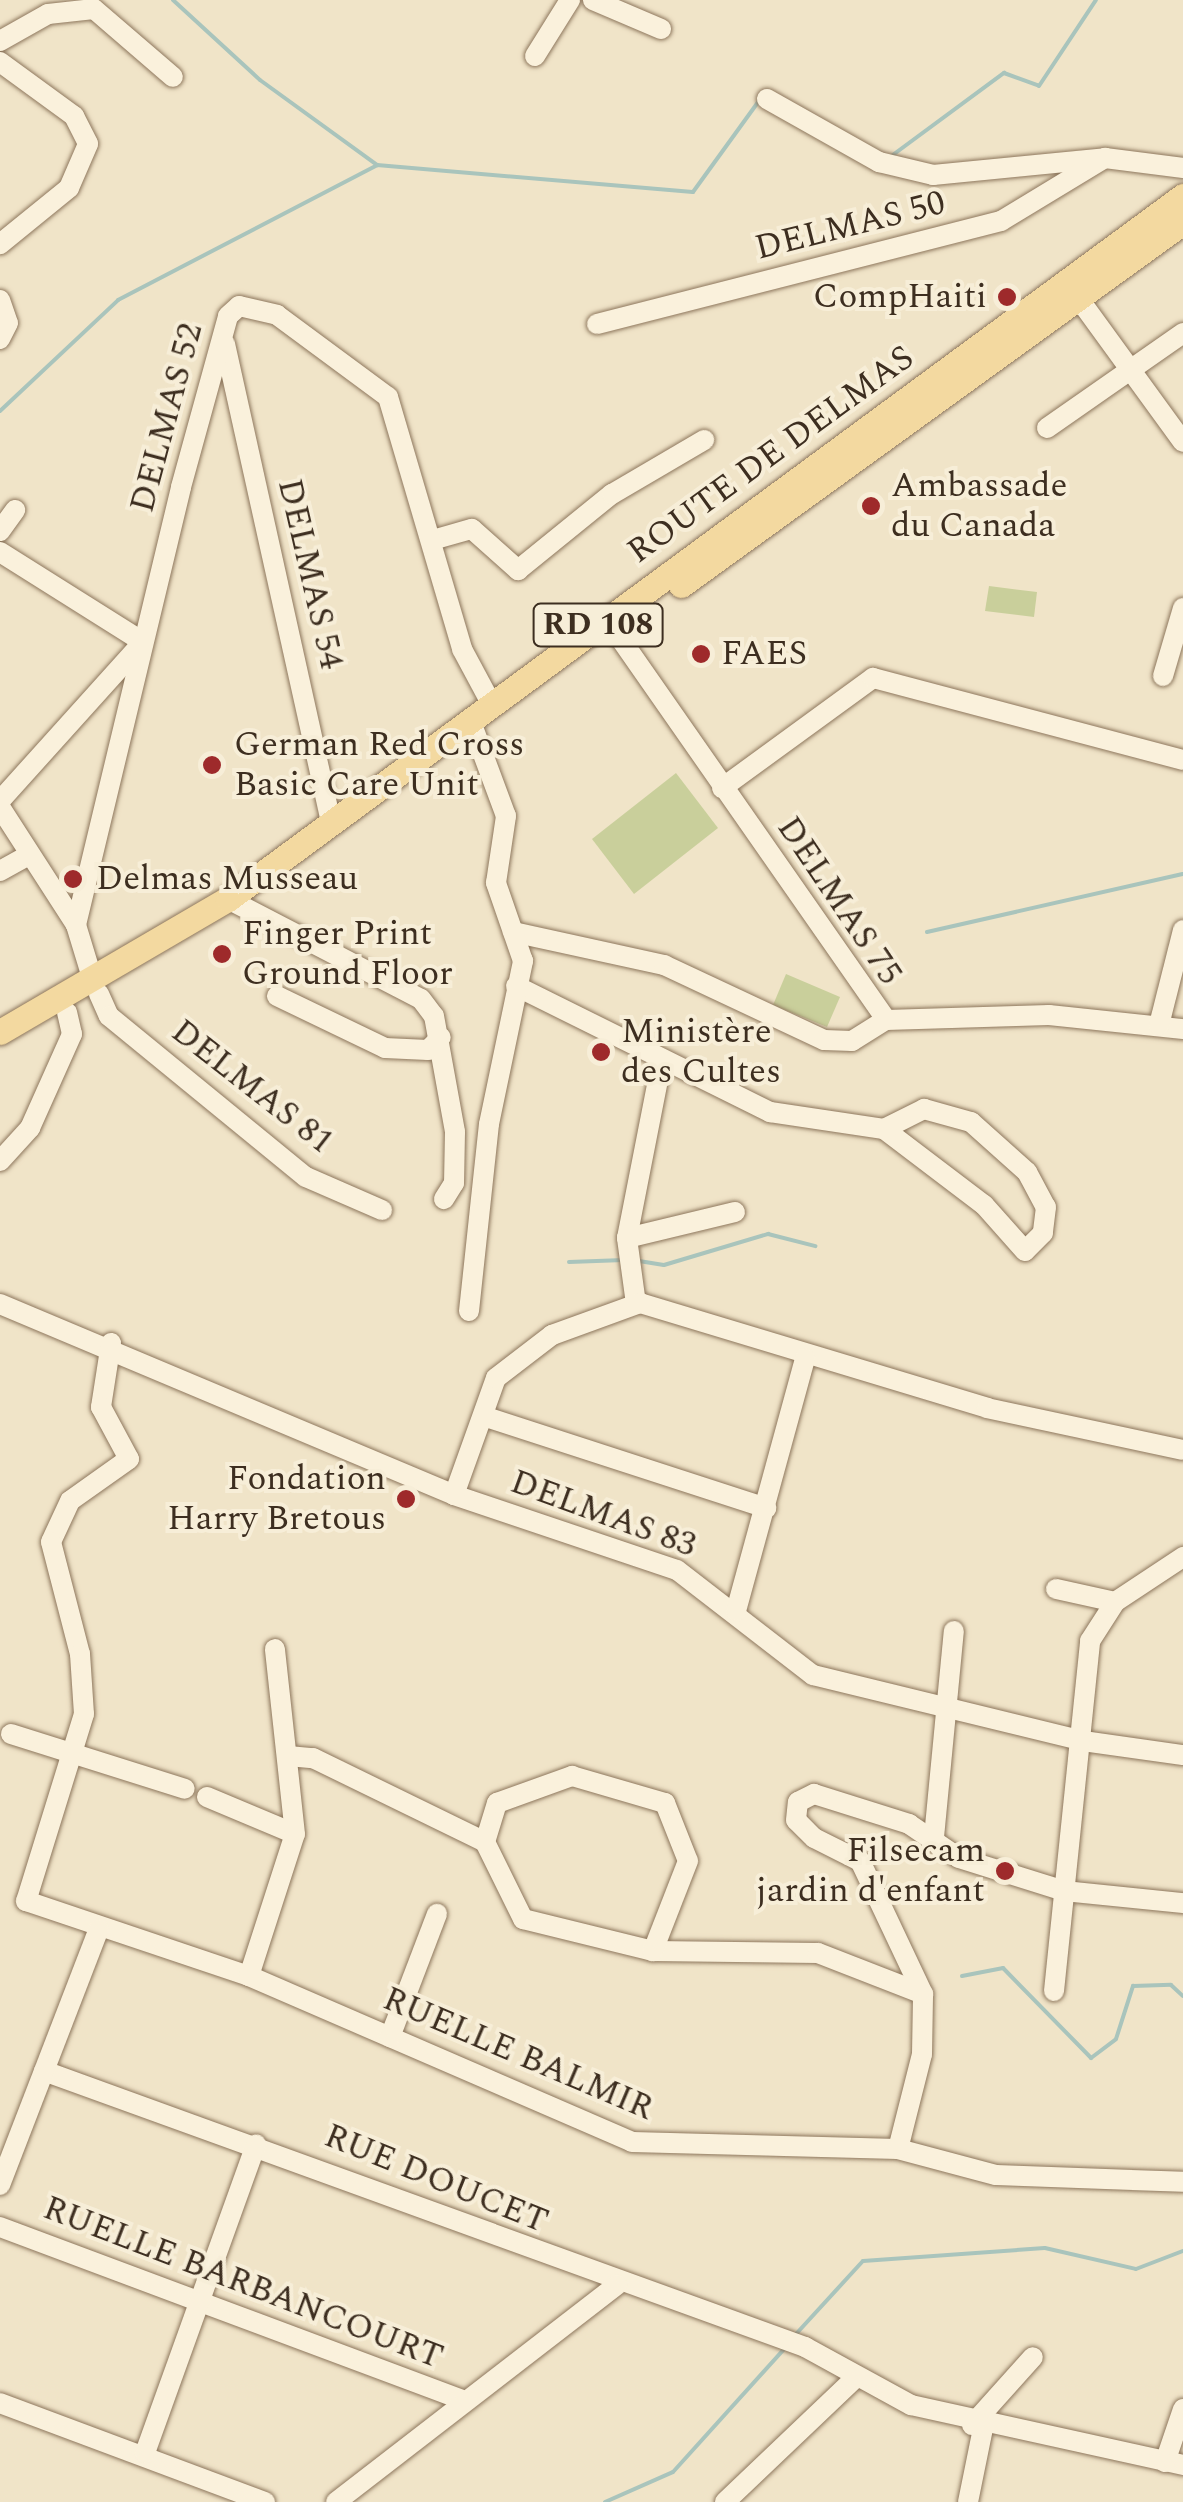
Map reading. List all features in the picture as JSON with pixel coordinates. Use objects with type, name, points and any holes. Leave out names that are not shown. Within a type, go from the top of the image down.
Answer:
[{"type":"main road","name":"ROUTE DE DELMAS","points":[[1074,291],[1183,196]]},
{"type":"main road","name":"ROUTE DE DELMAS","points":[[0,1032],[96,988],[233,903],[1074,291],[1183,222]]},
{"type":"main road","name":"ROUTE DE DELMAS","points":[[233,903],[331,821],[476,727],[492,705],[611,625]]},
{"type":"main road","name":"ROUTE DE DELMAS","points":[[0,1051],[66,1014],[96,988]]},
{"type":"street","points":[[536,56],[570,0]]},
{"type":"street","points":[[593,0],[660,29]]},
{"type":"street","points":[[0,41],[48,14],[94,8],[173,77]]},
{"type":"street","points":[[0,62],[74,116],[88,144],[69,188],[0,244]]},
{"type":"street","name":"DELMAS 50","points":[[767,99],[879,162],[933,175],[1106,158],[1183,168]]},
{"type":"street","name":"DELMAS 50","points":[[596,324],[1001,221],[1106,158]]},
{"type":"street","points":[[1074,291],[1183,442]]},
{"type":"street","points":[[0,300],[8,323],[0,339]]},
{"type":"street","name":"DELMAS 52","points":[[76,925],[143,642],[228,316],[259,308],[368,376],[388,397],[436,539],[462,649],[492,705]]},
{"type":"street","points":[[1048,428],[1183,333]]},
{"type":"street","name":"DELMAS 54","points":[[224,342],[331,821]]},
{"type":"street","points":[[436,539],[472,529],[518,570],[612,494],[704,440]]},
{"type":"street","points":[[0,531],[14,510]]},
{"type":"street","points":[[0,552],[143,642],[0,804],[76,925],[96,988]]},
{"type":"street","points":[[1163,676],[1183,608]]},
{"type":"street","name":"DELMAS 75","points":[[611,625],[886,1020],[941,1013],[1183,1029]]},
{"type":"street","points":[[722,788],[873,678],[1183,760]]},
{"type":"street","points":[[469,1311],[488,1124],[523,961],[496,883],[506,816],[476,727]]},
{"type":"street","points":[[0,870],[29,855]]},
{"type":"street","points":[[233,903],[421,999],[444,1046],[455,1175],[444,1199]]},
{"type":"street","points":[[1158,1025],[1183,930]]},
{"type":"street","points":[[513,932],[664,965],[824,1040],[852,1042],[886,1020]]},
{"type":"street","points":[[516,986],[770,1112],[884,1130],[984,1205],[1025,1251],[1043,1233],[1046,1207],[1027,1172],[971,1122],[924,1110],[884,1130]]},
{"type":"street","name":"DELMAS 81","points":[[96,988],[109,1016],[306,1177],[382,1210]]},
{"type":"street","points":[[277,996],[384,1048],[428,1050],[444,1046]]},
{"type":"street","points":[[0,1160],[30,1128],[72,1034],[66,1014]]},
{"type":"street","points":[[636,1304],[628,1238],[662,1059]]},
{"type":"street","points":[[628,1238],[735,1212]]},
{"type":"street","name":"DELMAS 83","points":[[0,1304],[110,1343],[223,1402],[318,1430],[454,1494],[655,1560],[736,1611],[813,1675],[1083,1741],[1183,1756]]},
{"type":"street","points":[[454,1494],[496,1378],[552,1335],[636,1304],[667,1305],[805,1358],[1183,1450]]},
{"type":"street","points":[[76,1756],[80,1654],[51,1542],[70,1501],[129,1459],[102,1417],[110,1343]]},
{"type":"street","points":[[736,1611],[805,1358]]},
{"type":"street","points":[[486,1405],[766,1508]]},
{"type":"street","points":[[1054,1991],[1083,1741],[1090,1642],[1116,1602],[1183,1557]]},
{"type":"street","points":[[1056,1590],[1116,1602]]},
{"type":"street","points":[[934,1837],[954,1631]]},
{"type":"street","points":[[248,1976],[295,1834],[275,1649]]},
{"type":"street","points":[[11,1734],[185,1789]]},
{"type":"street","name":"RUELLE BALMIR","points":[[76,1756],[26,1900],[99,1929],[248,1976],[632,2142],[898,2149],[996,2175],[1183,2182]]},
{"type":"street","points":[[288,1756],[313,1758],[485,1842],[523,1919],[653,1951],[818,1953],[923,1994]]},
{"type":"street","points":[[485,1842],[497,1803],[572,1776],[665,1803],[688,1862],[653,1951]]},
{"type":"street","points":[[898,2149],[922,2054],[923,1994],[860,1861],[796,1820],[798,1802],[814,1794],[934,1837],[959,1858],[1064,1890],[1183,1904]]},
{"type":"street","points":[[207,1797],[295,1834]]},
{"type":"street","points":[[390,2037],[438,1914]]},
{"type":"street","points":[[0,2185],[99,1929]]},
{"type":"street","name":"RUE DOUCET","points":[[44,2071],[256,2144],[617,2286],[771,2334],[805,2347],[853,2380],[978,2426],[1174,2463]]},
{"type":"street","points":[[144,2453],[204,2306],[256,2144]]},
{"type":"street","name":"RUELLE BARBANCOURT","points":[[0,2227],[463,2400]]},
{"type":"street","points":[[336,2502],[463,2400],[617,2286]]},
{"type":"street","points":[[968,2502],[978,2426],[1033,2356]]},
{"type":"street","points":[[725,2502],[853,2380]]},
{"type":"street","points":[[0,2403],[144,2453],[266,2502]]},
{"type":"street","points":[[1174,2463],[1183,2409]]},
{"type":"green space","points":[[989,586],[1037,592],[1034,617],[985,611]]},
{"type":"green space","points":[[676,773],[718,828],[634,894],[592,839]]},
{"type":"green space","points":[[786,974],[840,997],[827,1027],[773,1005]]},
{"type":"waterway","points":[[173,0],[260,80],[377,165],[693,192],[761,98]]},
{"type":"waterway","points":[[890,157],[1004,73],[1039,86],[1096,0]]},
{"type":"waterway","points":[[0,411],[118,300],[377,165]]},
{"type":"waterway","points":[[927,932],[1183,874]]},
{"type":"waterway","points":[[639,1261],[664,1265],[768,1234],[815,1246]]},
{"type":"waterway","points":[[569,1262],[624,1260]]},
{"type":"waterway","points":[[962,1976],[1003,1968],[1091,2058],[1116,2039],[1133,1986],[1171,1985],[1183,1996]]},
{"type":"waterway","points":[[796,2334],[863,2261],[1045,2248],[1136,2269],[1183,2251]]},
{"type":"waterway","points":[[605,2502],[673,2472],[787,2346]]},
{"type":"place","name":"CompHaiti","points":[[1007,297]]},
{"type":"place","name":"Ambassade du Canada","points":[[871,506]]},
{"type":"place","name":"FAES","points":[[701,654]]},
{"type":"place","name":"German Red Cross Basic Care Unit","points":[[212,765]]},
{"type":"place","name":"Delmas Musseau","points":[[73,879]]},
{"type":"place","name":"Finger Print Ground Floor","points":[[222,954]]},
{"type":"place","name":"Ministère des Cultes","points":[[601,1052]]},
{"type":"place","name":"Fondation Harry Bretous","points":[[406,1499]]},
{"type":"place","name":"Filsecam jardin d'enfant","points":[[1005,1871]]}]
